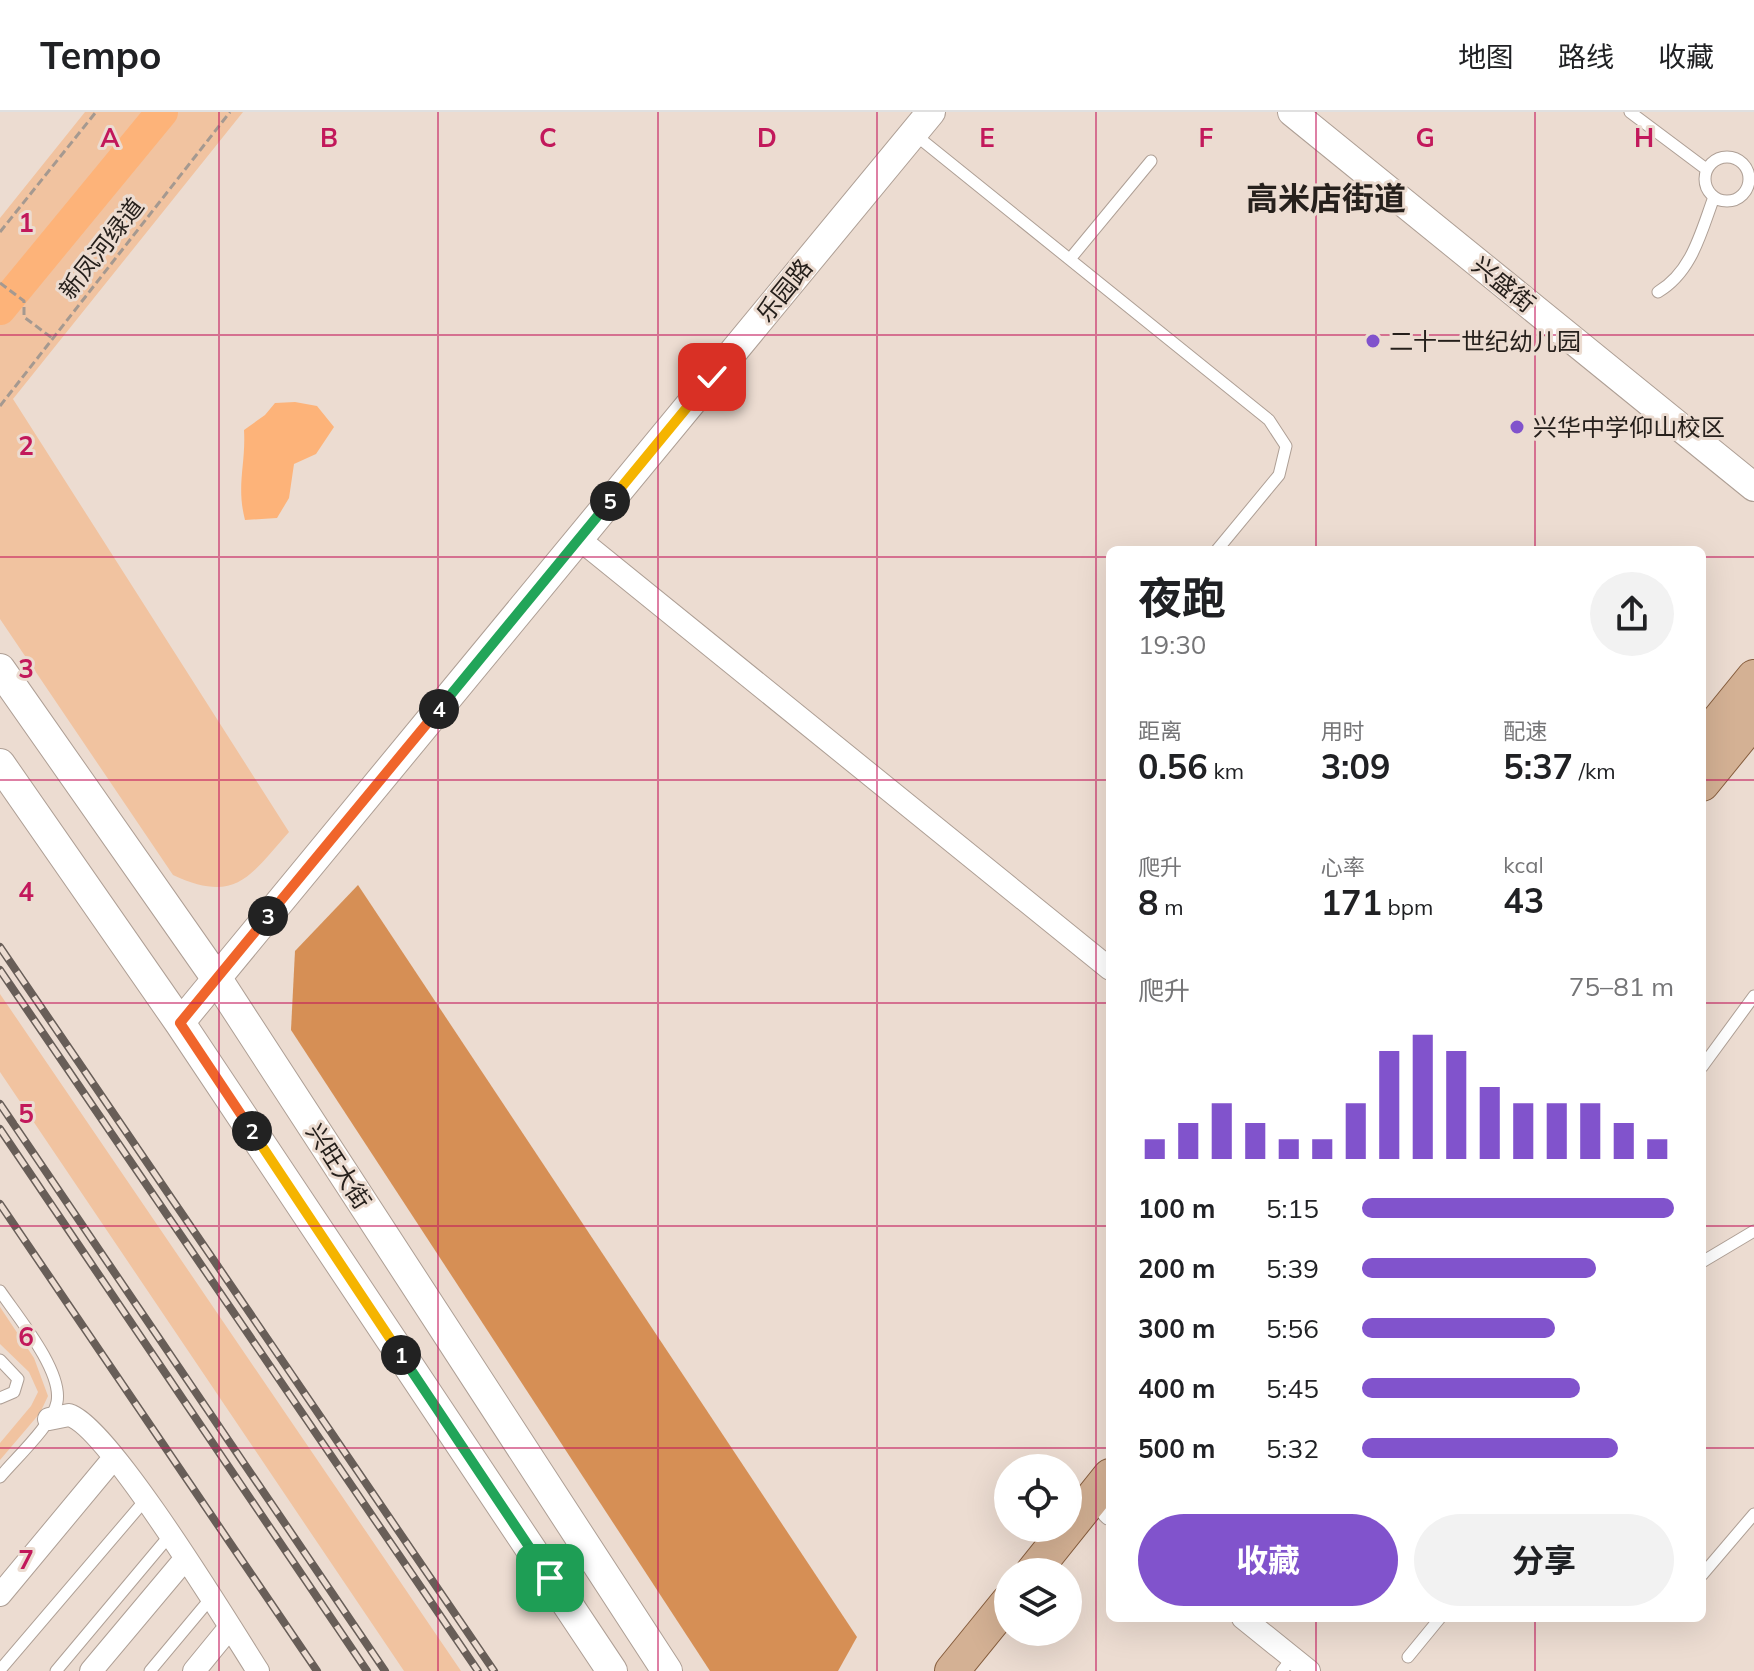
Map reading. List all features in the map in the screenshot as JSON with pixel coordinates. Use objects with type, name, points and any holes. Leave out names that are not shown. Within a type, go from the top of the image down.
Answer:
[{"type":"main road","name":"兴旺大街","points":[[0,669],[217,979],[667,1671]]},
{"type":"main road","points":[[1706,736],[1754,677]]},
{"type":"main road","points":[[1706,779],[1754,720]]},
{"type":"main road","points":[[0,764],[180,1023],[612,1671]]},
{"type":"main road","points":[[1044,1558],[1106,1481]]},
{"type":"main road","points":[[1071,1558],[1106,1516]]},
{"type":"main road","points":[[952,1671],[994,1619]]},
{"type":"main road","points":[[981,1671],[1000,1646]]},
{"type":"street","name":"兴盛街","points":[[1292,112],[1754,487]]},
{"type":"street","name":"乐园路","points":[[180,1023],[922,122]]},
{"type":"street","points":[[579,539],[1106,966]]},
{"type":"street","points":[[49,1419],[69,1415],[79,1418],[146,1499],[230,1627],[252,1668]]},
{"type":"street","points":[[0,1595],[113,1459]]},
{"type":"street","points":[[91,1671],[185,1559]]},
{"type":"street","points":[[1247,1622],[1295,1666]]},
{"type":"street","points":[[194,1671],[230,1627]]},
{"type":"lane","points":[[1630,112],[1706,169]]},
{"type":"lane","points":[[922,122],[1070,259],[1269,420],[1286,446],[1279,475],[1220,546]]},
{"type":"lane","points":[[1730,156],[1750,166],[1749,182],[1743,195],[1729,201],[1714,197],[1705,185],[1706,169],[1716,159],[1730,156]]},
{"type":"lane","points":[[1070,259],[1151,161]]},
{"type":"lane","points":[[1658,292],[1677,278],[1691,258],[1714,197]]},
{"type":"lane","points":[[1706,1062],[1754,996]]},
{"type":"lane","points":[[1706,1260],[1754,1231]]},
{"type":"lane","points":[[0,1291],[48,1366],[57,1402],[49,1419],[0,1477]]},
{"type":"lane","points":[[0,1361],[17,1374],[18,1385],[9,1396],[0,1398]]},
{"type":"lane","points":[[0,1670],[146,1499]]},
{"type":"lane","points":[[1706,1570],[1754,1514]]},
{"type":"lane","points":[[56,1671],[170,1535]]},
{"type":"lane","points":[[150,1671],[211,1598]]},
{"type":"lane","points":[[1408,1657],[1437,1622]]},
{"type":"path","points":[[0,232],[96,112]]},
{"type":"path","name":"新凤河绿道","points":[[0,406],[230,112]]},
{"type":"path","points":[[0,283],[24,301],[24,317],[53,339]]},
{"type":"shaded area","points":[[85,112],[243,112],[13,399],[289,832],[251,873],[227,886],[212,887],[173,875],[0,619],[0,218]]},
{"type":"shaded area","points":[[295,402],[317,406],[334,427],[316,454],[294,464],[289,498],[277,518],[245,520],[241,496],[244,430],[265,415],[275,403]]},
{"type":"shaded area","points":[[358,885],[857,1637],[838,1671],[710,1671],[291,1030],[295,951]]},
{"type":"shaded area","points":[[0,994],[461,1671],[404,1671],[0,1072]]},
{"type":"shaded area","points":[[0,1307],[34,1358],[48,1396],[40,1413],[0,1460],[0,1443],[31,1406],[38,1392],[29,1372],[0,1344]]},
{"type":"waterway","points":[[0,309],[162,112]]},
{"type":"railway","points":[[0,947],[494,1671]]},
{"type":"railway","points":[[0,970],[478,1671]]},
{"type":"railway","points":[[0,1104],[385,1671]]},
{"type":"railway","points":[[0,1129],[367,1671]]},
{"type":"railway","points":[[0,1204],[317,1671]]},
{"type":"place","name":"二十一世纪幼儿园","points":[[1373,341]]},
{"type":"place","name":"兴华中学仰山校区","points":[[1517,427]]},
{"type":"district","name":"高米店街道","points":[[1326,198]]},
{"type":"route","points":[[550,1578],[180,1023],[712,377]]}]
